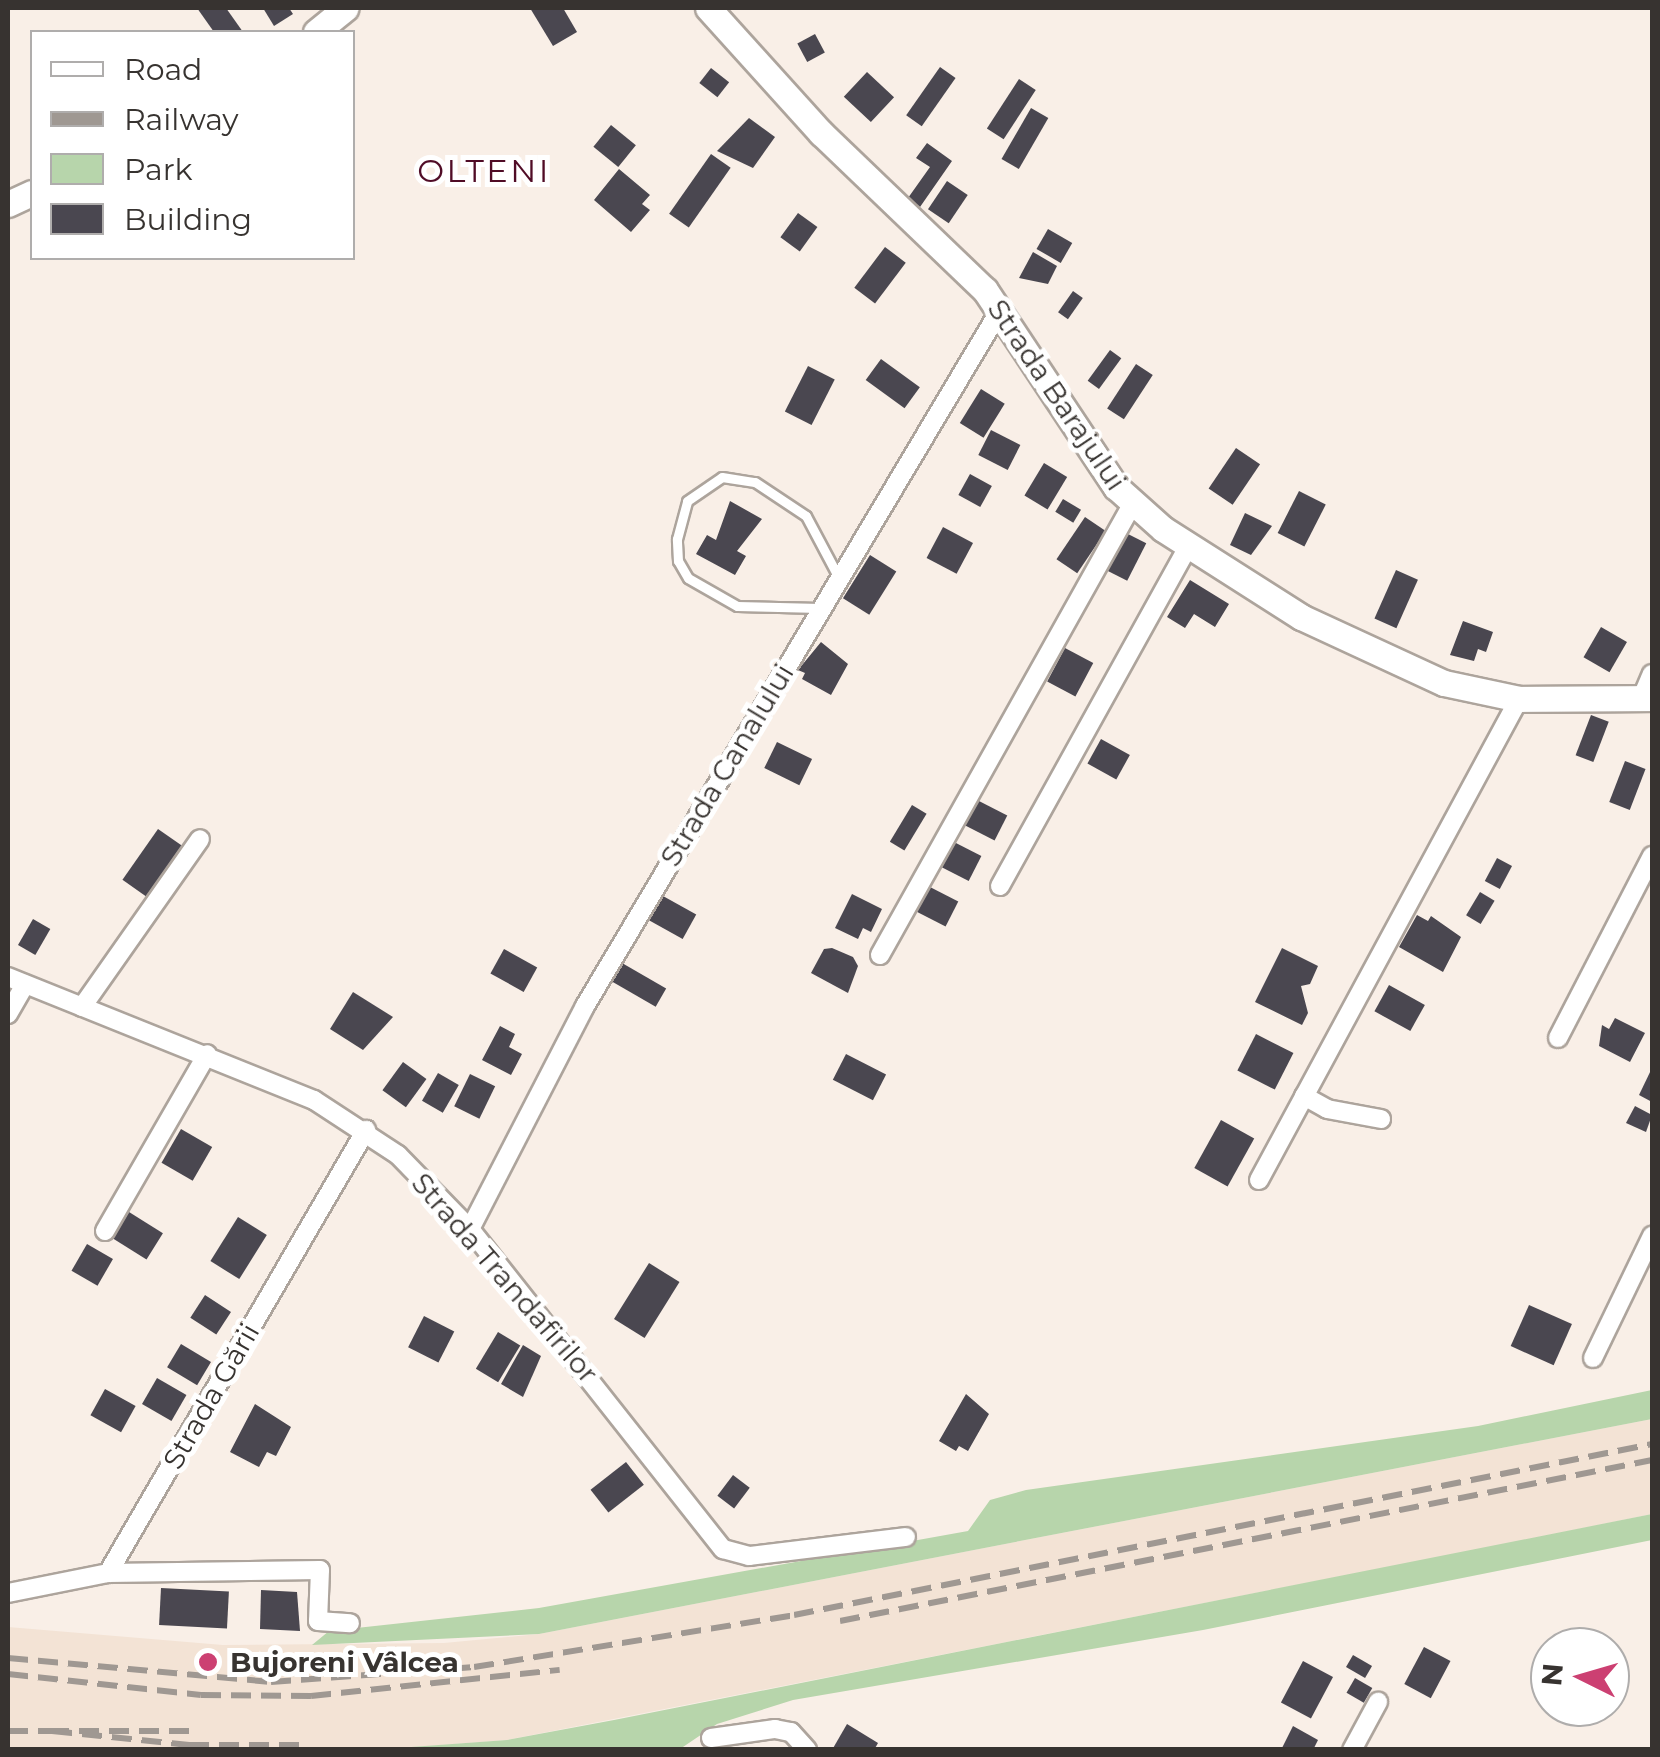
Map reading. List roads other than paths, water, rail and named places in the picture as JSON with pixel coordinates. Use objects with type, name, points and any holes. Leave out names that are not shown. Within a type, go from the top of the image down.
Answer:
[{"type":"street","points":[[318,30],[346,8]]},
{"type":"street","name":"Strada Barajului","points":[[708,8],[821,132],[1000,310],[1097,462],[1133,503],[1188,547],[1395,666],[1519,698],[1649,690]]},
{"type":"street","name":"Strada Canalului","points":[[470,1229],[586,1006],[1000,310]]},
{"type":"street","points":[[880,955],[1133,503]]},
{"type":"street","points":[[1000,886],[1188,547]]},
{"type":"street","points":[[1259,1180],[1519,698]]},
{"type":"street","points":[[82,1007],[200,840]]},
{"type":"street","points":[[1558,1038],[1652,856]]},
{"type":"street","points":[[8,1014],[16,981]]},
{"type":"street","name":"Strada Trandafirilor","points":[[16,981],[208,1054],[314,1100],[366,1130],[470,1229],[722,1549],[748,1556],[906,1537]]},
{"type":"street","points":[[105,1231],[208,1054]]},
{"type":"street","points":[[1304,1096],[1327,1109],[1381,1118]]},
{"type":"street","name":"Strada Gării","points":[[108,1573],[366,1130]]},
{"type":"street","points":[[1593,1358],[1652,1236]]},
{"type":"street","points":[[8,1592],[108,1573],[320,1570],[318,1621],[350,1622]]},
{"type":"street","points":[[1352,1750],[1378,1702]]},
{"type":"street","points":[[711,1738],[775,1729],[790,1732],[806,1750]]},
{"type":"lane","points":[[820,608],[737,606],[688,578],[677,539],[687,501],[722,477],[754,482],[806,516],[838,578]]},
{"type":"railway","points":[[8,1658],[271,1682],[474,1667],[794,1615],[1652,1444]]},
{"type":"railway","points":[[840,1621],[1652,1460]]},
{"type":"railway","points":[[8,1674],[201,1695],[311,1696],[560,1670]]},
{"type":"railway","points":[[8,1731],[52,1731]]},
{"type":"railway","points":[[189,1731],[52,1731],[189,1745],[307,1745]]},
{"type":"place","name":"Bujoreni Vâlcea","points":[[208,1662]]},
{"type":"district","name":"OLTENI","points":[[484,171]]}]
